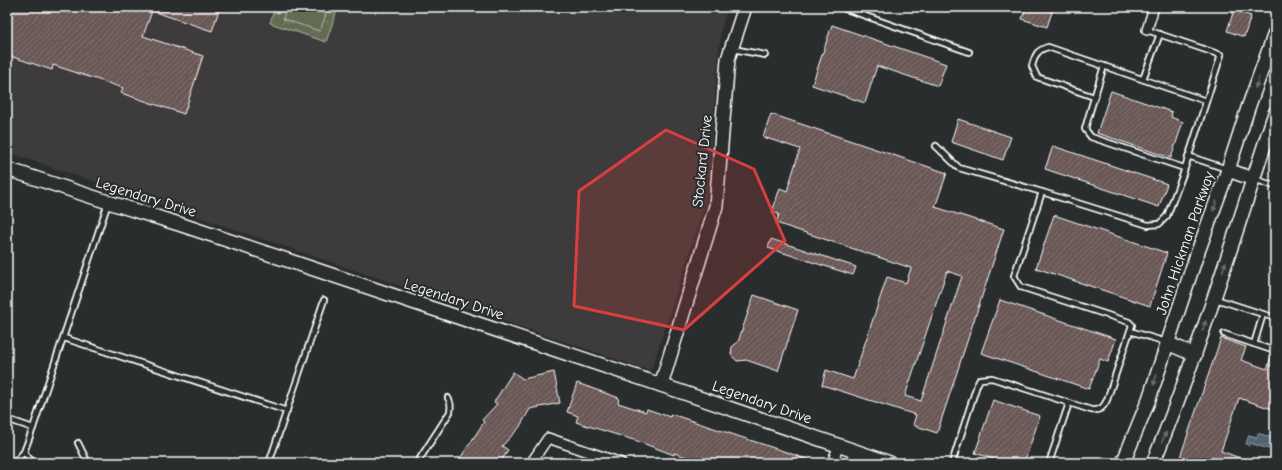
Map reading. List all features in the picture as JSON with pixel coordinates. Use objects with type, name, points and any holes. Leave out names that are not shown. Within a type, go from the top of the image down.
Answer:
[{"type":"street","name":"Stockard Drive","points":[[661,385],[716,206],[728,59],[745,7]]},
{"type":"street","points":[[1147,30],[1154,7]]},
{"type":"street","name":"John Hickman Parkway","points":[[1123,463],[1149,399],[1196,256],[1228,170],[1275,34]]},
{"type":"street","points":[[1153,463],[1176,408],[1195,355],[1275,113]]},
{"type":"street","name":"Legendary Drive","points":[[7,169],[188,227],[890,463]]},
{"type":"street","points":[[1228,170],[1253,179]]},
{"type":"street","points":[[1167,343],[1195,355]]},
{"type":"street","points":[[531,463],[548,438],[621,463]]},
{"type":"street","points":[[832,463],[839,445]]},
{"type":"lane","points":[[840,7],[969,52]]},
{"type":"lane","points":[[936,146],[959,168],[1148,225],[1159,224],[1167,216],[1221,55],[1147,30]]},
{"type":"lane","points":[[1143,79],[1160,34]]},
{"type":"lane","points":[[1094,97],[1037,77],[1032,66],[1035,56],[1041,49],[1048,48],[1206,101]]},
{"type":"lane","points":[[731,49],[765,55]]},
{"type":"lane","points":[[1104,66],[1085,129],[1091,137],[1184,168]]},
{"type":"lane","points":[[1188,156],[1228,170]]},
{"type":"lane","points":[[1253,179],[1275,186]]},
{"type":"lane","points":[[952,463],[980,379],[992,378],[1098,411],[1104,407],[1107,400],[1132,325],[1129,322],[1021,287],[1014,276],[1042,192]]},
{"type":"lane","points":[[14,463],[24,452],[33,428],[108,202]]},
{"type":"lane","points":[[1214,298],[1275,318]]},
{"type":"lane","points":[[269,463],[324,300]]},
{"type":"lane","points":[[1254,344],[1263,314]]},
{"type":"lane","points":[[1130,331],[1167,343]]},
{"type":"lane","points":[[1224,334],[1275,351]]},
{"type":"lane","points":[[64,338],[287,411]]},
{"type":"lane","points":[[417,463],[450,412],[450,402],[448,398]]},
{"type":"lane","points":[[1049,463],[1069,403]]},
{"type":"lane","points":[[7,419],[33,428]]},
{"type":"lane","points":[[78,443],[88,463]]},
{"type":"lane","points":[[24,452],[33,463]]},
{"type":"highlighted area","points":[[666,130],[754,169],[785,241],[684,330],[574,306],[579,191]]},
{"type":"shaded area","points":[[7,7],[728,7],[721,29],[706,202],[651,371],[7,152]]},
{"type":"green space","points":[[275,7],[338,7],[326,42],[270,23]]},
{"type":"green space","points":[[287,7],[304,7],[326,14],[320,31],[283,19]]},
{"type":"water","points":[[1258,433],[1275,439],[1275,451],[1250,443],[1249,446],[1246,444],[1249,435],[1257,437]]},
{"type":"building","points":[[7,7],[54,7],[70,12],[71,7],[220,7],[212,31],[152,11],[143,36],[203,56],[184,114],[121,93],[123,88],[53,65],[52,70],[7,55]]},
{"type":"building","points":[[1026,7],[1046,7],[1053,9],[1047,27],[1022,19]]},
{"type":"building","points":[[1234,10],[1251,16],[1244,37],[1227,31]]},
{"type":"building","points":[[832,25],[946,64],[938,86],[877,66],[865,103],[812,85]]},
{"type":"building","points":[[1111,91],[1172,112],[1171,117],[1183,122],[1171,158],[1097,133]]},
{"type":"building","points":[[771,114],[947,173],[935,207],[1004,229],[937,433],[913,425],[916,415],[822,385],[826,370],[853,379],[887,277],[906,283],[911,268],[776,223],[779,214],[772,212],[780,188],[787,191],[800,149],[763,137]],"holes":[[[947,271],[962,276],[921,401],[905,396]]]},
{"type":"building","points":[[958,119],[1011,137],[1003,160],[951,142]]},
{"type":"building","points":[[1053,146],[1167,184],[1159,207],[1045,169]]},
{"type":"building","points":[[1054,215],[1167,253],[1150,306],[1036,268]]},
{"type":"building","points":[[771,239],[856,267],[853,275],[768,248]]},
{"type":"building","points":[[754,295],[798,310],[778,371],[746,360],[737,361],[731,355],[732,347],[738,342]]},
{"type":"building","points":[[1000,300],[1116,339],[1108,362],[1100,359],[1089,389],[981,353]]},
{"type":"building","points":[[1221,338],[1246,347],[1241,360],[1267,369],[1272,354],[1275,355],[1275,410],[1239,398],[1221,451],[1251,462],[1250,463],[1178,463]]},
{"type":"building","points":[[513,372],[523,379],[554,372],[560,403],[530,409],[519,428],[502,446],[508,450],[500,463],[457,463],[484,422],[482,420],[497,404],[494,402]]},
{"type":"building","points":[[577,383],[619,398],[618,403],[646,412],[647,409],[670,417],[671,414],[812,461],[812,463],[704,463],[674,453],[674,455],[637,441],[576,422],[578,416],[567,412]]},
{"type":"building","points":[[993,400],[1040,416],[1024,463],[1006,463],[975,453]]}]
